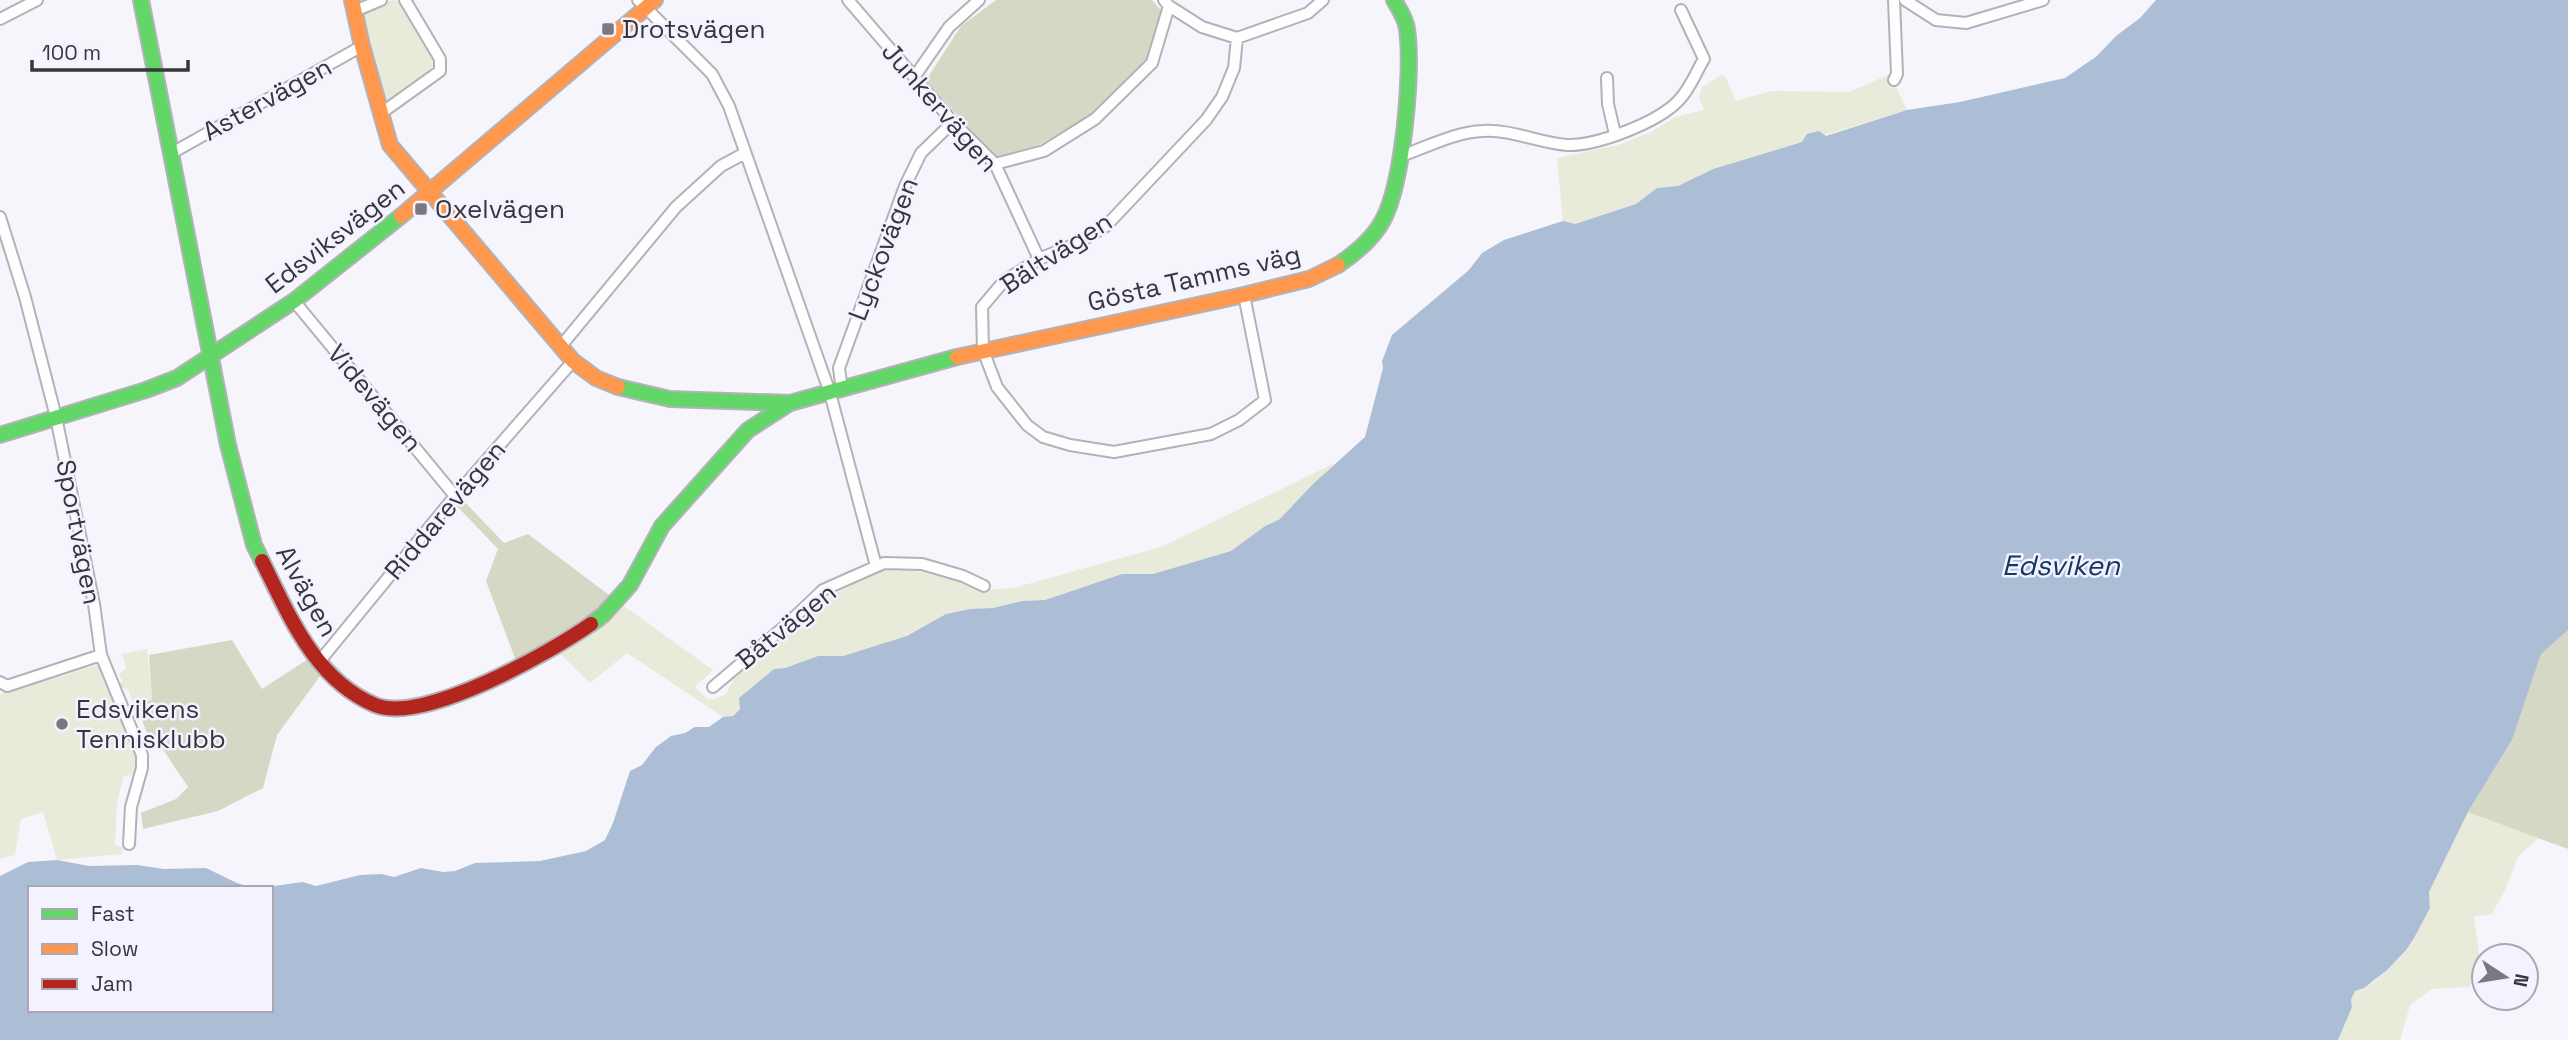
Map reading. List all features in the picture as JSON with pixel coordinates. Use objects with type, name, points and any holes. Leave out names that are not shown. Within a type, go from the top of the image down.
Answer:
[{"type":"street","points":[[0,19],[37,0]]},
{"type":"street","name":"Alvägen","points":[[141,0],[228,445],[254,545],[293,624],[319,662],[341,684],[377,706],[411,707],[437,701],[491,681],[568,640],[603,615],[630,585],[662,526],[748,430],[790,403],[830,393]]},
{"type":"street","points":[[381,0],[354,6],[362,46],[390,145],[573,361],[602,381],[624,390],[654,397],[790,403]]},
{"type":"street","points":[[380,114],[440,71],[440,59],[405,0]]},
{"type":"street","name":"Junkervägen","points":[[848,0],[953,122],[995,164],[1039,259]]},
{"type":"street","points":[[915,76],[949,27],[979,0]]},
{"type":"street","points":[[995,164],[1044,151],[1095,119],[1152,63],[1166,3],[1202,27],[1237,38],[1308,13],[1324,0]]},
{"type":"street","name":"Gösta Tamms väg","points":[[830,393],[983,350],[1309,279],[1336,265],[1363,246],[1382,223],[1391,204],[1401,156],[1409,59],[1407,26],[1394,0]]},
{"type":"street","points":[[1894,0],[1895,80]]},
{"type":"street","points":[[1905,0],[1936,20],[1966,23],[2042,0]]},
{"type":"street","points":[[646,3],[712,74],[729,106],[830,393],[876,566]]},
{"type":"street","name":"Edsviksvägen","points":[[0,435],[146,390],[177,378],[210,358],[294,301],[431,192],[646,3]]},
{"type":"street","points":[[1401,156],[1459,135],[1484,130],[1567,145],[1588,143],[1642,125],[1669,110],[1681,98],[1704,59],[1681,10]]},
{"type":"street","name":"Bältvägen","points":[[1237,38],[1234,68],[1222,97],[1206,120],[1106,226],[1078,243],[1039,259],[1004,281],[982,307],[983,350],[997,387],[1027,425],[1044,437],[1070,445],[1114,452],[1211,434],[1239,420],[1265,400],[1244,295]]},
{"type":"street","name":"Astervägen","points":[[172,153],[362,46]]},
{"type":"street","points":[[1607,78],[1608,104],[1615,134]]},
{"type":"street","name":"Lyckovägen","points":[[830,393],[905,186],[921,153],[953,122]]},
{"type":"street","points":[[561,346],[676,207],[721,166],[746,153]]},
{"type":"street","name":"Sportvägen","points":[[0,217],[25,297],[56,416],[102,654],[142,755],[142,768],[131,807],[129,845]]},
{"type":"street","name":"Videvägen","points":[[294,301],[455,496]]},
{"type":"street","name":"Riddarevägen","points":[[319,662],[455,496],[573,361]]},
{"type":"street","name":"Båtvägen","points":[[713,687],[823,590],[884,563],[922,564],[963,576],[984,586]]},
{"type":"street","points":[[4,684],[102,654]]},
{"type":"green space","points":[[391,0],[402,1],[434,56],[435,65],[394,99],[380,101],[362,15]]},
{"type":"green space","points":[[996,0],[1152,0],[1161,10],[1150,58],[1087,117],[1041,144],[996,158],[926,80],[961,26]]},
{"type":"green space","points":[[1890,74],[1907,110],[1713,169],[1678,186],[1657,188],[1636,204],[1575,224],[1563,221],[1557,158],[1618,145],[1651,132],[1675,117],[1704,110],[1699,98],[1702,87],[1722,75],[1725,76],[1736,101],[1772,91],[1849,92]]},
{"type":"green space","points":[[1335,463],[1280,519],[1265,526],[1231,551],[1153,574],[1122,574],[1045,600],[1022,601],[947,614],[908,636],[843,656],[818,656],[785,668],[774,669],[733,716],[723,717],[627,653],[590,683],[550,644],[613,598],[713,670],[695,687],[707,699],[715,699],[726,694],[734,678],[787,629],[793,628],[801,617],[831,596],[872,574],[892,568],[936,574],[985,589],[1017,587],[1161,547]]},
{"type":"green space","points":[[461,498],[504,543],[528,534],[613,598],[542,648],[516,661],[486,581],[498,549],[455,504]]},
{"type":"green space","points":[[2568,630],[2568,849],[2468,812],[2512,740],[2541,653]]},
{"type":"green space","points":[[232,640],[262,689],[311,657],[323,672],[277,735],[263,788],[218,811],[143,829],[141,813],[176,799],[188,787],[162,748],[152,746],[135,702],[152,700],[149,655]]},
{"type":"green space","points":[[147,649],[152,700],[132,701],[128,689],[122,688],[120,683],[122,680],[119,674],[126,668],[122,654]]},
{"type":"green space","points":[[104,663],[136,743],[135,773],[124,776],[117,802],[115,845],[123,847],[122,854],[57,860],[43,812],[21,819],[15,855],[0,859],[0,694],[24,684],[32,685]]},
{"type":"green space","points":[[2468,812],[2538,838],[2518,857],[2492,914],[2474,917],[2477,942],[2470,942],[2470,987],[2432,989],[2410,1005],[2400,1040],[2338,1040],[2352,1007],[2355,991],[2375,981],[2406,950],[2430,908],[2429,892]]},
{"type":"water","name":"Edsviken","points":[[2156,0],[2568,0],[2568,630],[2541,654],[2512,740],[2468,812],[2429,892],[2430,908],[2414,938],[2387,970],[2364,988],[2355,991],[2351,1000],[2352,1007],[2338,1040],[0,1040],[0,876],[28,862],[57,860],[89,866],[206,868],[247,886],[28,886],[28,1012],[273,1012],[273,886],[303,882],[316,886],[360,875],[381,874],[394,877],[421,868],[455,871],[475,863],[540,861],[586,851],[605,840],[630,771],[642,765],[656,747],[671,736],[685,733],[695,727],[709,727],[723,717],[733,716],[740,709],[739,698],[774,669],[785,668],[818,656],[843,656],[907,636],[946,614],[1022,601],[1045,600],[1122,574],[1153,574],[1231,551],[1265,526],[1280,519],[1313,484],[1365,437],[1383,368],[1382,361],[1392,335],[1469,270],[1482,253],[1504,240],[1563,221],[1575,224],[1636,204],[1657,188],[1678,186],[1713,169],[1802,142],[1807,134],[1819,131],[1826,136],[1907,110],[1960,102],[2065,78],[2097,56],[2116,36],[2140,18]]},
{"type":"traffic: fast","points":[[141,0],[228,445],[254,545],[262,561]]},
{"type":"traffic: fast","points":[[1338,265],[1364,245],[1379,227],[1396,181],[1405,127],[1409,48],[1405,22],[1394,0]]},
{"type":"traffic: fast","points":[[0,435],[177,378],[294,301],[401,216]]},
{"type":"traffic: fast","points":[[591,624],[603,615],[630,585],[662,526],[748,430],[790,403],[957,357]]},
{"type":"traffic: fast","points":[[618,387],[670,399],[790,403]]},
{"type":"traffic: slow","points":[[352,0],[390,145],[573,361],[596,378],[618,387]]},
{"type":"traffic: slow","points":[[401,216],[655,0]]},
{"type":"traffic: slow","points":[[957,357],[1244,295],[1309,279],[1338,265]]},
{"type":"traffic: jam","points":[[262,561],[294,624],[320,663],[354,694],[375,705],[396,708],[423,705],[454,696],[518,667],[591,624]]},
{"type":"place","name":"Drotsvägen","points":[[608,29]]},
{"type":"place","name":"Oxelvägen","points":[[421,209]]},
{"type":"place","name":"Edsvikens Tennisklubb","points":[[62,724]]}]
